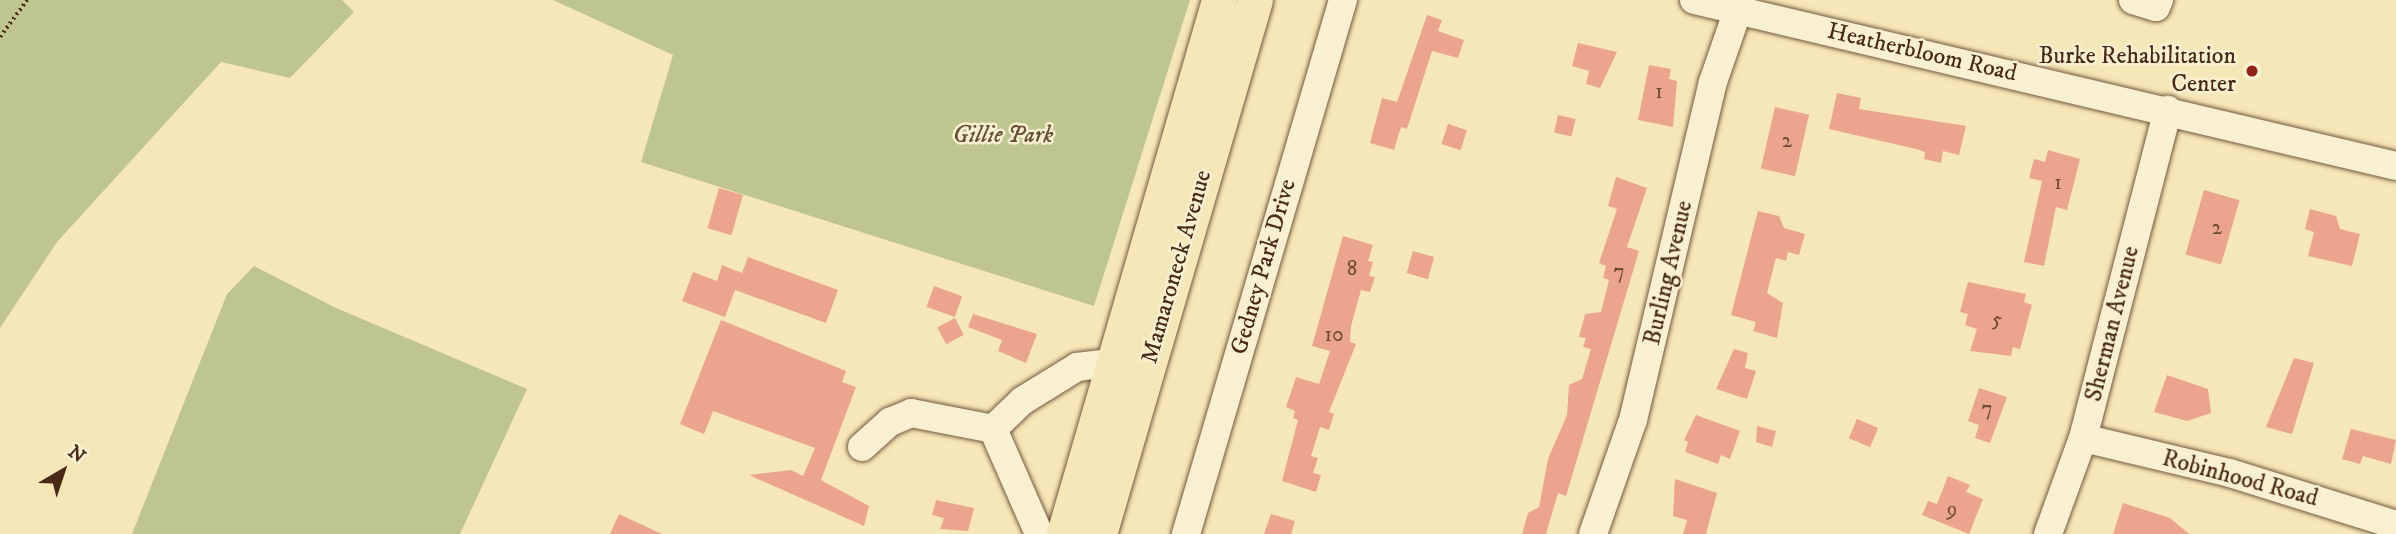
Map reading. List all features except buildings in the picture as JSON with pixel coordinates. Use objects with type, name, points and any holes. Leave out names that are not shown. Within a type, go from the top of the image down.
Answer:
[{"type":"main road","name":"Mamaroneck Avenue","points":[[1064,534],[1219,0]]},
{"type":"main road","name":"Mamaroneck Avenue","points":[[1099,534],[1255,0]]},
{"type":"street","name":"Gedney Park Drive","points":[[1186,534],[1343,0]]},
{"type":"street","name":"Heatherbloom Road","points":[[1694,0],[2396,166]]},
{"type":"street","points":[[2133,0],[2156,7],[2159,0]]},
{"type":"street","name":"Burling Avenue","points":[[1593,534],[1633,420],[1713,82],[1738,10]]},
{"type":"street","name":"Sherman Avenue","points":[[2048,534],[2083,438],[2168,110]]},
{"type":"street","points":[[992,429],[1022,401],[1077,366],[1115,362]]},
{"type":"street","points":[[862,447],[890,422],[911,413],[992,429]]},
{"type":"street","points":[[992,429],[1039,534]]},
{"type":"street","name":"Robinhood Road","points":[[2083,438],[2230,473],[2396,525]]},
{"type":"path","points":[[0,37],[27,0]]},
{"type":"green space","points":[[0,0],[342,0],[354,12],[290,78],[221,62],[57,242],[0,328]]},
{"type":"green space","name":"Gillie Park","points":[[553,0],[1190,0],[1094,306],[641,162],[673,55]]},
{"type":"green space","points":[[254,266],[336,308],[527,389],[460,534],[132,534],[227,294]]},
{"type":"place","name":"Burke Rehabilitation Center","points":[[2252,71]]}]
